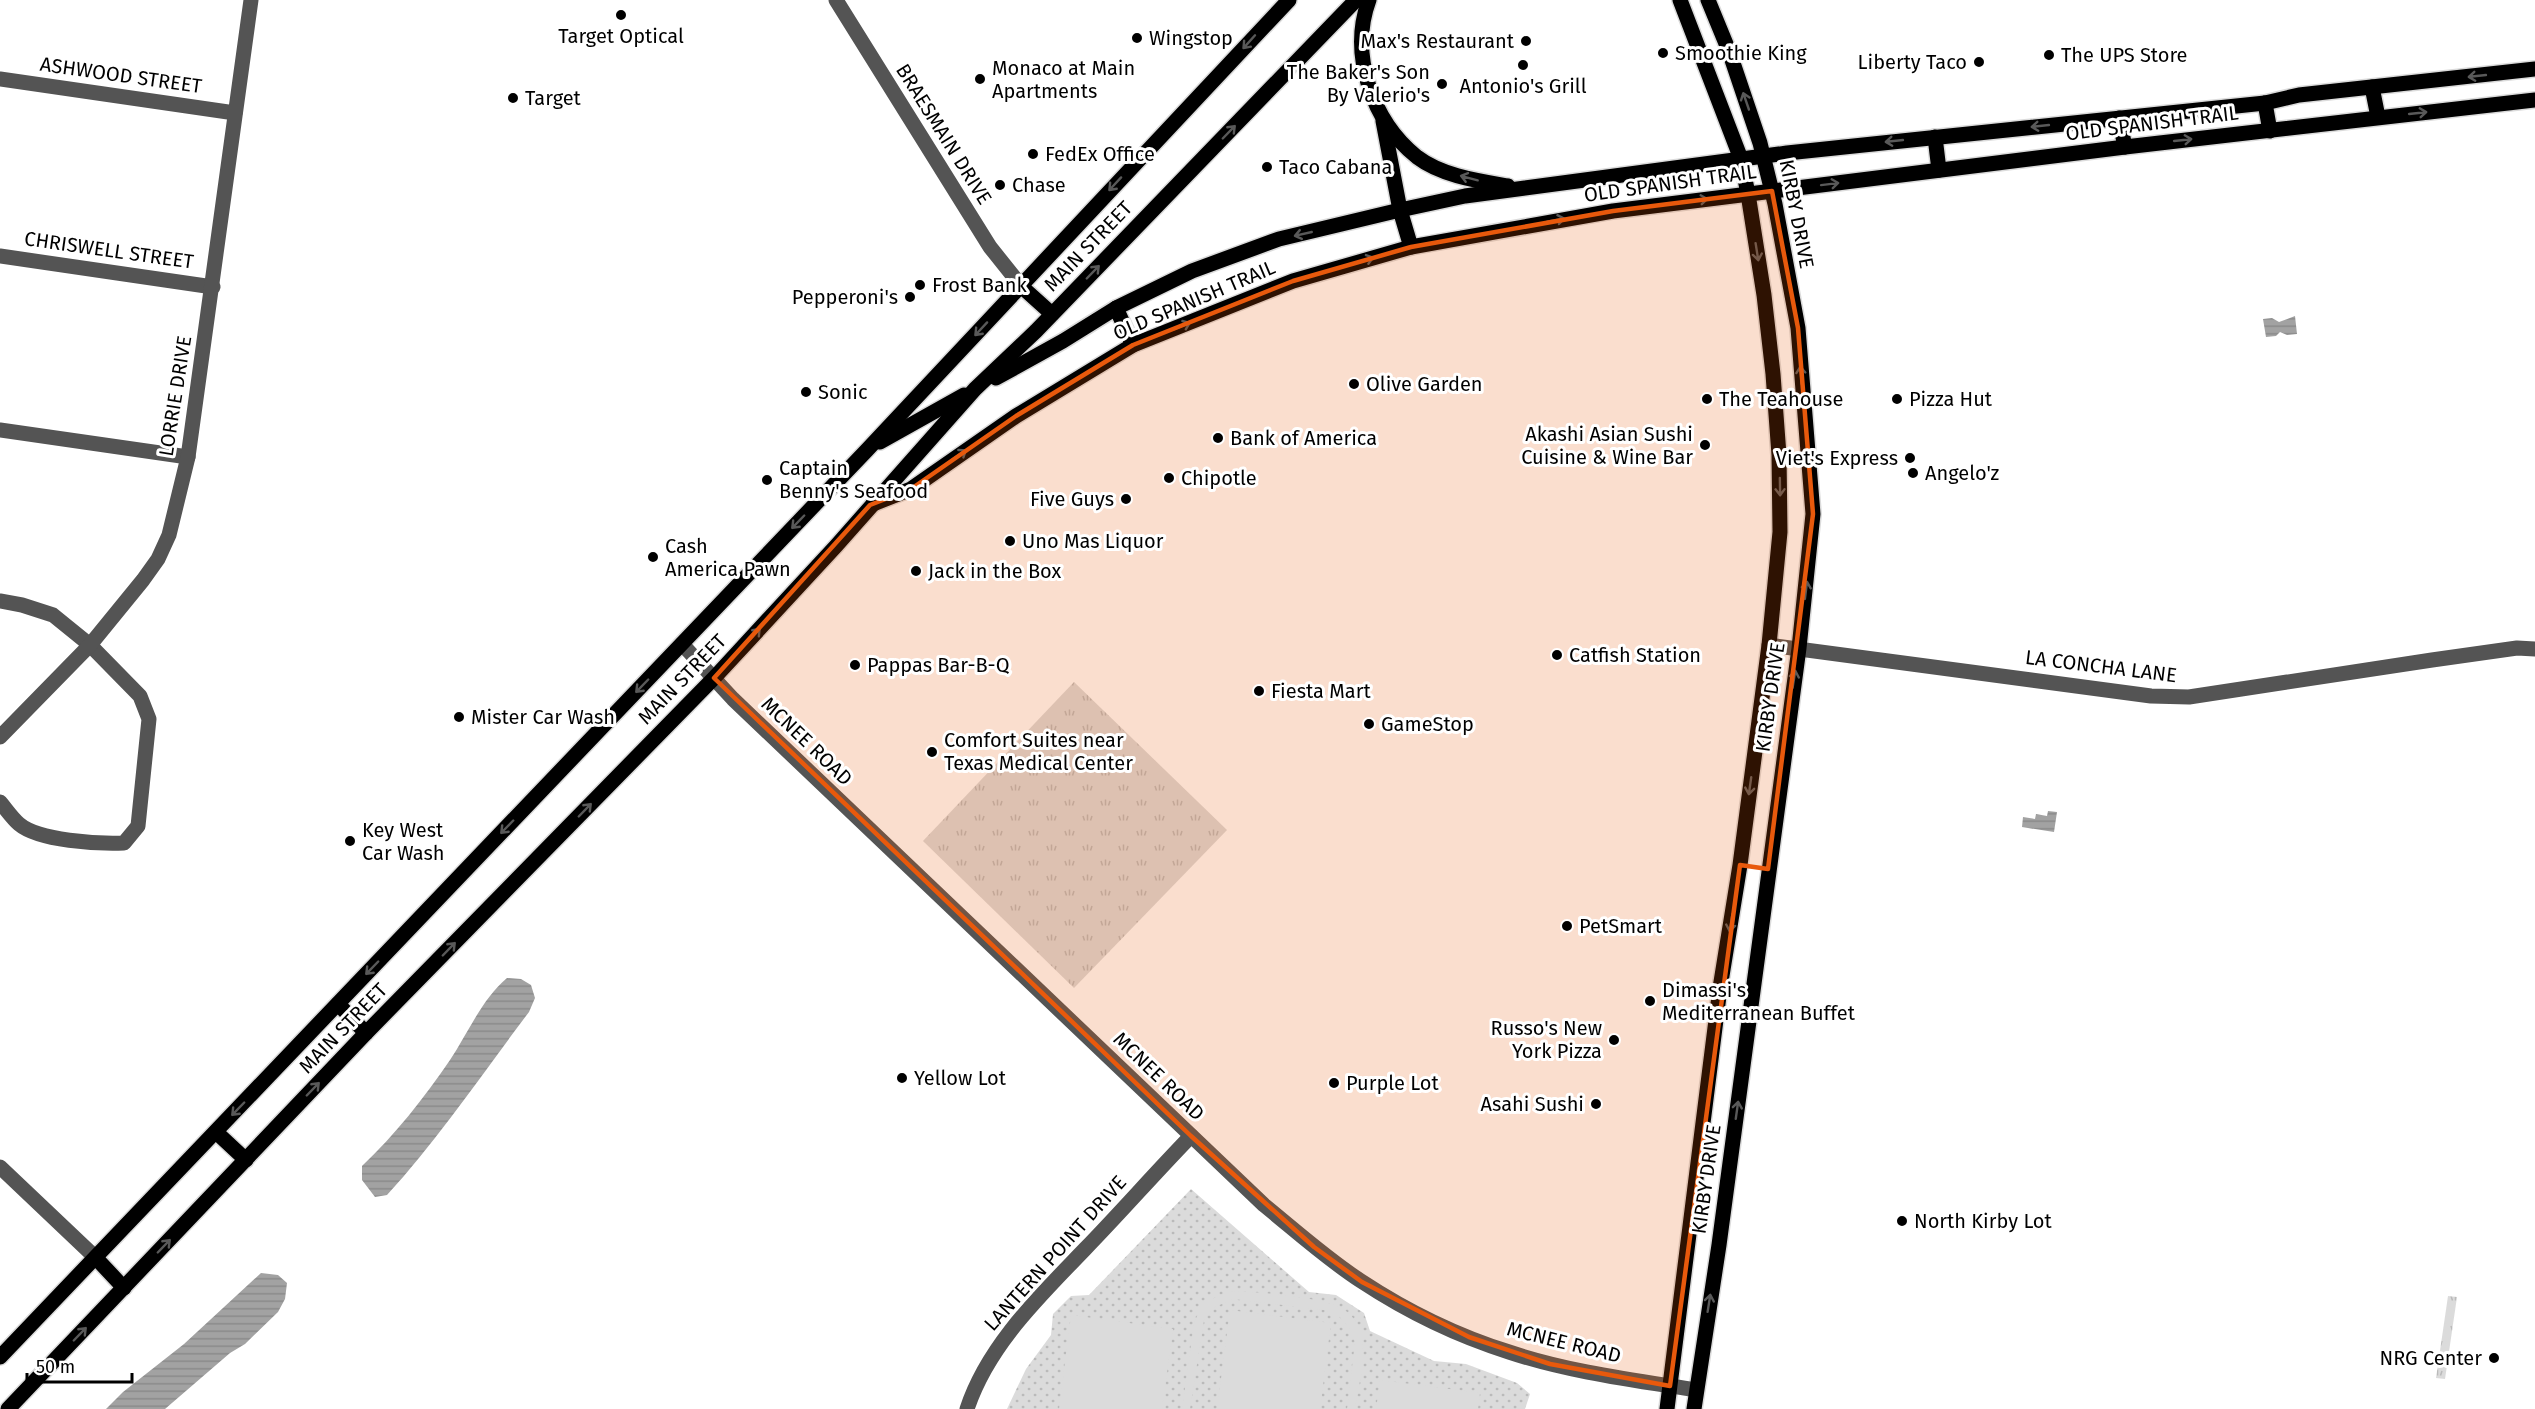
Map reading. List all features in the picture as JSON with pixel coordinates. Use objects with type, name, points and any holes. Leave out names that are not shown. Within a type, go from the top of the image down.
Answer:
[{"type":"main road","name":"MAIN STREET","points":[[0,1357],[1022,287],[1289,0]]},
{"type":"main road","name":"MAIN STREET","points":[[8,1409],[366,1033],[714,678],[836,546],[975,389],[1052,314],[1356,0]]},
{"type":"main road","points":[[1369,0],[1362,17],[1360,47],[1369,87],[1382,114],[1400,140],[1418,158],[1469,179],[1526,189]]},
{"type":"main road","name":"KIRBY DRIVE","points":[[1667,1409],[1720,988],[1740,865],[1769,645],[1780,532],[1779,455],[1764,295],[1748,194],[1741,159],[1680,0]]},
{"type":"main road","name":"KIRBY DRIVE","points":[[1694,1409],[1719,1245],[1799,648],[1813,514],[1798,328],[1765,156],[1729,51],[1708,0]]},
{"type":"main road","name":"OLD SPANISH TRAIL","points":[[867,450],[1063,341],[1116,308],[1192,271],[1279,239],[1401,210],[1465,196],[1765,156],[2265,103],[2299,95],[2535,69]]},
{"type":"main road","points":[[2372,87],[2378,117]]},
{"type":"main road","name":"OLD SPANISH TRAIL","points":[[870,505],[911,489],[1016,416],[1133,345],[1293,280],[1411,247],[1613,211],[2125,147],[2535,100]]},
{"type":"main road","points":[[2265,103],[2270,131]]},
{"type":"main road","points":[[1382,114],[1401,210],[1411,247]]},
{"type":"main road","points":[[2119,118],[2125,147]]},
{"type":"main road","points":[[1935,137],[1938,170]]},
{"type":"main road","points":[[1022,287],[1052,314]]},
{"type":"main road","points":[[1116,308],[1133,345]]},
{"type":"main road","points":[[1740,865],[1768,869]]},
{"type":"main road","points":[[338,1004],[366,1033]]},
{"type":"main road","points":[[216,1132],[246,1160]]},
{"type":"main road","points":[[96,1258],[124,1288]]},
{"type":"street","name":"LORRIE DRIVE","points":[[0,737],[90,645],[158,559],[169,535],[188,457],[251,0]]},
{"type":"street","name":"BRAESMAIN DRIVE","points":[[836,0],[990,247],[1022,287]]},
{"type":"street","name":"ASHWOOD STREET","points":[[0,79],[235,113]]},
{"type":"street","name":"CHRISWELL STREET","points":[[0,256],[213,287]]},
{"type":"street","points":[[0,430],[188,457]]},
{"type":"street","points":[[0,602],[22,605],[52,615],[90,645],[140,696],[149,719],[138,826],[124,843],[105,844],[41,835],[20,825],[0,802]]},
{"type":"street","name":"MCNEE ROAD","points":[[682,644],[733,699],[1191,1136],[1264,1205],[1314,1247],[1362,1282],[1417,1312],[1469,1337],[1508,1352],[1572,1369],[1696,1390]]},
{"type":"street","name":"LA CONCHA LANE","points":[[1769,645],[2151,696],[2189,697],[2517,648],[2535,649]]},
{"type":"street","name":"LANTERN POINT DRIVE","points":[[967,1409],[995,1351],[1045,1289],[1086,1249],[1191,1136]]},
{"type":"street","points":[[0,1167],[96,1258]]},
{"type":"highlighted area","points":[[1772,191],[1798,328],[1813,514],[1768,869],[1740,865],[1670,1386],[1550,1364],[1469,1337],[1362,1282],[1314,1247],[1191,1136],[714,678],[870,505],[911,489],[1016,416],[1133,345],[1293,281],[1411,247],[1613,211]]},
{"type":"green space","points":[[1074,682],[1227,830],[1074,988],[923,841]]},
{"type":"green space","points":[[1191,1189],[1309,1292],[1336,1295],[1364,1313],[1370,1331],[1434,1361],[1466,1364],[1517,1383],[1530,1394],[1525,1409],[1007,1409],[1026,1369],[1051,1335],[1053,1314],[1071,1296],[1089,1295]]},
{"type":"green space","points":[[1233,1291],[1321,1301],[1343,1309],[1350,1315],[1360,1330],[1363,1347],[1355,1409],[1347,1409],[1355,1342],[1350,1329],[1337,1314],[1324,1310],[1233,1299],[1213,1308],[1204,1320],[1190,1409],[1182,1409],[1194,1323],[1200,1311],[1209,1302],[1219,1295]]},
{"type":"green space","points":[[2448,1296],[2457,1297],[2445,1379],[2436,1378]]},
{"type":"green space","points":[[1230,1310],[1331,1323],[1320,1409],[1217,1409]]},
{"type":"green space","points":[[1071,1315],[1173,1329],[1162,1409],[1059,1409]]},
{"type":"green space","points":[[1380,1380],[1480,1393],[1478,1409],[1376,1409]]},
{"type":"shaded area","points":[[2295,316],[2297,334],[2287,335],[2280,332],[2276,336],[2266,337],[2263,319],[2272,318],[2279,322]]},
{"type":"shaded area","points":[[2048,811],[2057,812],[2054,832],[2022,827],[2023,817],[2035,819],[2036,814],[2047,816]]},
{"type":"shaded area","points":[[507,978],[521,979],[531,985],[535,998],[529,1012],[406,1173],[387,1195],[375,1197],[362,1180],[362,1166],[386,1142],[419,1102],[450,1060],[490,996]]},
{"type":"shaded area","points":[[261,1273],[278,1275],[287,1283],[285,1299],[278,1312],[245,1344],[230,1353],[165,1409],[106,1409],[123,1392],[184,1344]]},
{"type":"place","name":"Target Optical","points":[[621,15]]},
{"type":"place","name":"Wingstop","points":[[1137,38]]},
{"type":"place","name":"Max's Restaurant","points":[[1526,41]]},
{"type":"place","name":"Smoothie King","points":[[1663,53]]},
{"type":"place","name":"The UPS Store","points":[[2049,55]]},
{"type":"place","name":"Liberty Taco","points":[[1979,62]]},
{"type":"place","name":"Antonio's Grill","points":[[1523,65]]},
{"type":"place","name":"Monaco at Main Apartments","points":[[980,79]]},
{"type":"place","name":"The Baker's Son By Valerio's","points":[[1442,84]]},
{"type":"place","name":"Target","points":[[513,98]]},
{"type":"place","name":"FedEx Office","points":[[1033,154]]},
{"type":"place","name":"Taco Cabana","points":[[1267,167]]},
{"type":"place","name":"Chase","points":[[1000,185]]},
{"type":"place","name":"Frost Bank","points":[[920,285]]},
{"type":"place","name":"Pepperoni's","points":[[910,297]]},
{"type":"place","name":"Olive Garden","points":[[1354,384]]},
{"type":"place","name":"Sonic","points":[[806,392]]},
{"type":"place","name":"The Teahouse","points":[[1707,399]]},
{"type":"place","name":"Pizza Hut","points":[[1897,399]]},
{"type":"place","name":"Bank of America","points":[[1218,438]]},
{"type":"place","name":"Akashi Asian Sushi Cuisine & Wine Bar","points":[[1705,445]]},
{"type":"place","name":"Viet's Express","points":[[1910,458]]},
{"type":"place","name":"Angelo'z","points":[[1913,473]]},
{"type":"place","name":"Chipotle","points":[[1169,478]]},
{"type":"place","name":"Captain Benny's Seafood","points":[[767,480]]},
{"type":"place","name":"Five Guys","points":[[1126,499]]},
{"type":"place","name":"Uno Mas Liquor","points":[[1010,541]]},
{"type":"place","name":"Cash America Pawn","points":[[653,557]]},
{"type":"place","name":"Jack in the Box","points":[[916,571]]},
{"type":"place","name":"Catfish Station","points":[[1557,655]]},
{"type":"place","name":"Pappas Bar-B-Q","points":[[855,665]]},
{"type":"place","name":"Fiesta Mart","points":[[1259,691]]},
{"type":"place","name":"Mister Car Wash","points":[[459,717]]},
{"type":"place","name":"GameStop","points":[[1369,724]]},
{"type":"place","name":"Comfort Suites near Texas Medical Center","points":[[932,752]]},
{"type":"place","name":"Key West Car Wash","points":[[350,841]]},
{"type":"place","name":"PetSmart","points":[[1567,926]]},
{"type":"place","name":"Dimassi's Mediterranean Buffet","points":[[1650,1001]]},
{"type":"place","name":"Russo's New York Pizza","points":[[1614,1040]]},
{"type":"place","name":"Yellow Lot","points":[[902,1078]]},
{"type":"place","name":"Purple Lot","points":[[1334,1083]]},
{"type":"place","name":"Asahi Sushi","points":[[1596,1104]]},
{"type":"place","name":"North Kirby Lot","points":[[1902,1221]]},
{"type":"place","name":"NRG Center","points":[[2494,1358]]}]
